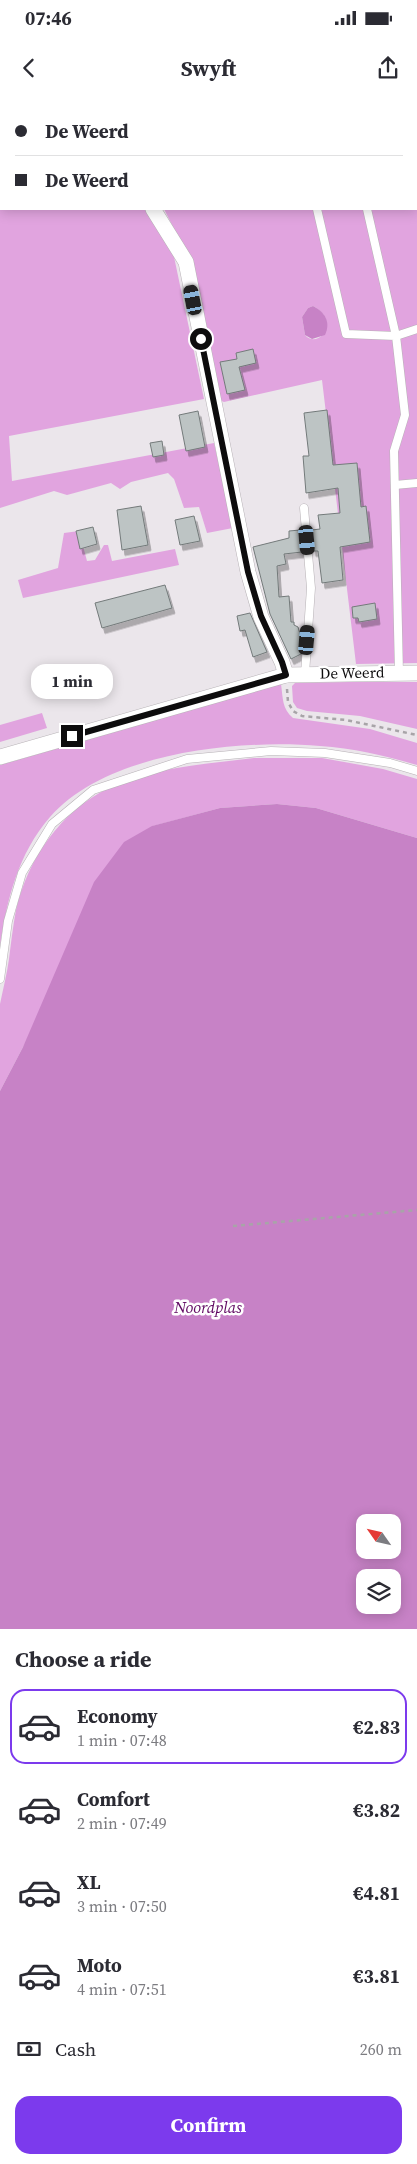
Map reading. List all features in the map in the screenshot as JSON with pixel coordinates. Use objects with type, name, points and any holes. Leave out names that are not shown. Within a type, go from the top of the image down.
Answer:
[{"type":"street","points":[[154,210],[186,262],[248,572],[261,616],[286,675]]},
{"type":"street","name":"De Weerd","points":[[0,757],[286,675],[417,674]]},
{"type":"lane","points":[[317,210],[346,334],[396,336],[417,330]]},
{"type":"lane","points":[[367,210],[396,336],[405,415],[394,451],[399,673]]},
{"type":"lane","points":[[395,485],[417,483]]},
{"type":"lane","points":[[304,508],[312,588],[305,674]]},
{"type":"lane","points":[[0,979],[8,921],[22,873],[52,824],[93,790],[187,759],[271,751],[325,753],[390,763],[417,771]]},
{"type":"path","points":[[286,675],[288,702],[293,712],[302,716],[346,720],[417,736]]},
{"type":"path","points":[[233,1226],[417,1210]]},
{"type":"shaded area","points":[[0,210],[149,210],[173,252],[204,399],[9,436],[12,481],[214,443],[233,528],[207,533],[199,507],[184,508],[174,479],[168,473],[131,482],[120,489],[111,483],[67,495],[54,491],[0,508]]},
{"type":"shaded area","points":[[164,210],[417,210],[417,663],[356,664],[322,380],[224,402],[219,400],[190,261]],"holes":[[[313,306],[322,312],[327,326],[321,336],[316,339],[310,339],[305,335],[302,317],[308,308]]]},
{"type":"shaded area","points":[[79,531],[87,561],[95,560],[104,545],[108,545],[112,561],[175,549],[179,565],[23,598],[18,580],[58,568],[64,533]]},
{"type":"shaded area","points":[[417,682],[417,729],[360,716],[307,711],[297,708],[293,702],[292,686],[295,683]]},
{"type":"shaded area","points":[[281,684],[285,707],[293,718],[370,729],[417,743],[417,765],[369,753],[333,747],[287,744],[252,745],[176,754],[139,764],[105,778],[75,795],[50,817],[39,831],[22,862],[10,894],[0,946],[0,765]]},
{"type":"shaded area","points":[[42,713],[47,728],[0,742],[0,725]]},
{"type":"shaded area","points":[[254,758],[322,758],[383,769],[417,779],[417,838],[316,808],[277,804],[220,808],[153,826],[23,1047],[0,1091],[0,1004],[16,910],[29,872],[49,838],[76,809],[109,788],[126,781],[143,775],[180,767]]},
{"type":"water","points":[[313,306],[324,314],[327,330],[325,335],[312,339],[305,335],[302,317],[308,308]]},
{"type":"water","name":"Noordplas","points":[[277,804],[316,808],[417,838],[417,1629],[0,1629],[0,1091],[23,1047],[94,882],[124,842],[152,826],[220,808]]},
{"type":"building","points":[[253,349],[256,363],[239,367],[245,390],[227,394],[220,362],[237,359],[236,353]]},
{"type":"building","points":[[327,410],[333,465],[357,463],[361,507],[366,506],[370,542],[340,547],[343,580],[322,583],[318,551],[313,551],[312,530],[320,529],[318,515],[340,513],[338,488],[306,493],[303,456],[309,456],[304,413]]},
{"type":"building","points":[[198,411],[205,447],[186,451],[179,415]]},
{"type":"building","points":[[162,441],[164,455],[153,457],[150,443]]},
{"type":"building","points":[[141,506],[148,545],[122,550],[117,510]]},
{"type":"building","points":[[194,516],[200,541],[180,545],[175,520]]},
{"type":"building","points":[[93,527],[97,544],[80,549],[76,531]]},
{"type":"building","points":[[300,530],[302,552],[284,554],[286,564],[277,566],[279,597],[289,596],[291,622],[294,622],[294,625],[298,627],[300,634],[301,654],[291,659],[270,614],[253,547],[289,538],[289,531]]},
{"type":"building","points":[[165,585],[172,608],[102,628],[95,603]]},
{"type":"building","points":[[375,603],[377,619],[359,622],[358,618],[353,618],[352,607]]},
{"type":"building","points":[[250,613],[267,652],[253,657],[245,630],[240,631],[237,616]]},
{"type":"route","points":[[72,736],[286,675],[261,616],[248,572],[201,339]]}]
